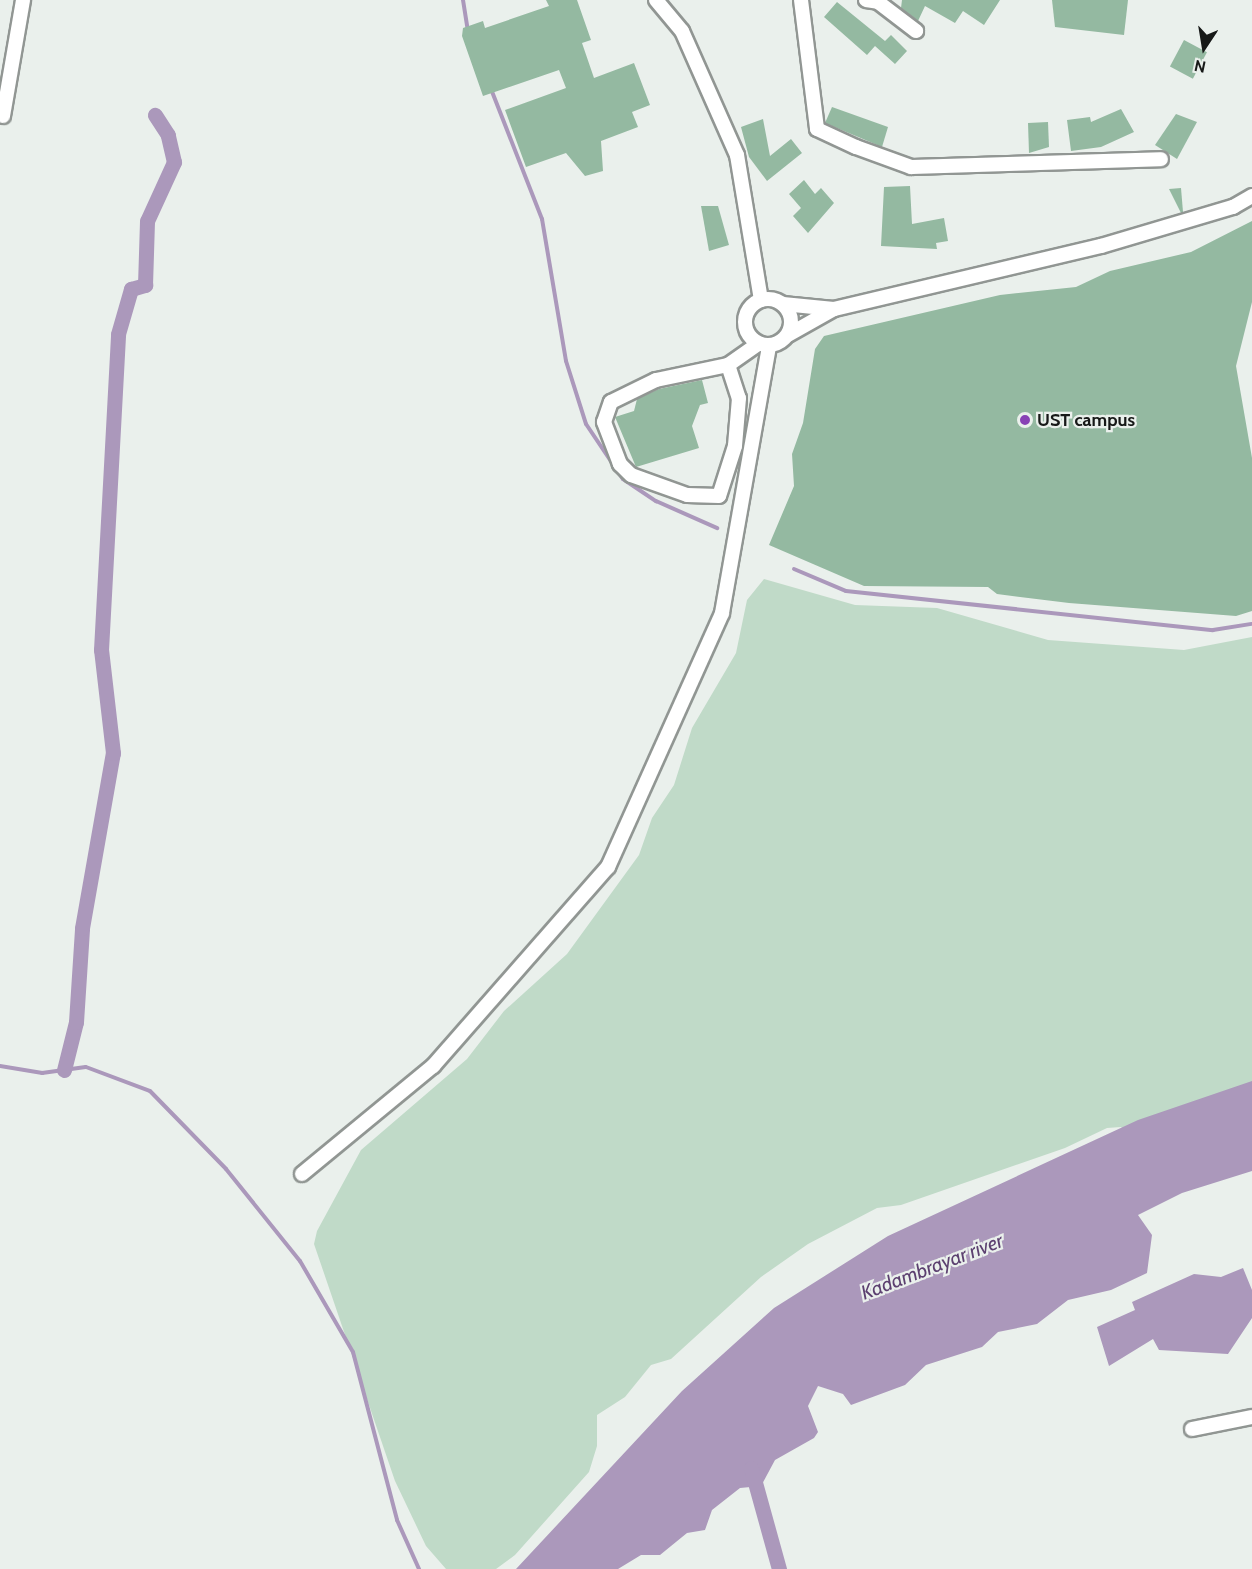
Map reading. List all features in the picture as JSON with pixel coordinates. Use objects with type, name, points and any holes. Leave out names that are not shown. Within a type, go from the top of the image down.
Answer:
[{"type":"street","points":[[3,116],[23,0]]},
{"type":"street","points":[[656,0],[682,31],[737,155],[761,300]]},
{"type":"street","points":[[801,0],[817,129],[856,147],[910,166],[1161,159]]},
{"type":"street","points":[[866,0],[878,2],[916,31]]},
{"type":"street","points":[[742,503],[719,496],[687,495],[631,474],[620,464],[604,422],[611,402],[656,380],[728,365],[834,309],[1101,246],[1233,207],[1252,196]]},
{"type":"street","points":[[761,300],[834,309]]},
{"type":"street","points":[[761,300],[745,315],[745,326],[763,345]]},
{"type":"street","points":[[783,304],[790,313],[788,335]]},
{"type":"street","points":[[302,1174],[433,1066],[608,867],[722,613],[742,503],[763,345]]},
{"type":"street","points":[[719,496],[735,446],[739,398],[728,365]]},
{"type":"street","points":[[1192,1429],[1252,1417]]},
{"type":"green space","points":[[764,579],[855,605],[937,608],[1048,640],[1184,650],[1252,637],[1252,1090],[1135,1138],[1121,1127],[1107,1128],[1065,1148],[901,1205],[877,1208],[808,1244],[761,1277],[671,1359],[651,1365],[625,1397],[597,1415],[597,1446],[589,1472],[515,1555],[496,1569],[446,1569],[426,1546],[395,1481],[314,1244],[317,1231],[361,1150],[467,1059],[504,1011],[567,954],[639,855],[652,818],[674,785],[692,728],[736,653],[747,600]]},
{"type":"water","name":"Kadambrayar river","points":[[1252,1081],[1252,1171],[1182,1193],[1138,1215],[1152,1235],[1147,1273],[1111,1290],[1068,1300],[1037,1324],[998,1332],[982,1347],[926,1365],[905,1385],[851,1405],[843,1394],[818,1386],[808,1406],[818,1432],[814,1438],[775,1460],[761,1486],[740,1488],[712,1510],[705,1530],[687,1533],[660,1555],[641,1555],[618,1569],[516,1569],[682,1391],[774,1308],[888,1236],[1138,1120]]},
{"type":"water","points":[[1243,1268],[1252,1290],[1252,1318],[1228,1354],[1159,1350],[1153,1339],[1109,1366],[1097,1327],[1135,1310],[1132,1302],[1194,1274],[1221,1277]]},
{"type":"building","points":[[546,0],[577,0],[591,40],[582,43],[594,78],[634,63],[650,105],[632,112],[638,127],[601,141],[603,171],[585,176],[566,153],[526,167],[505,110],[566,88],[559,70],[483,96],[462,36],[463,28],[483,21],[485,28],[549,6]]},
{"type":"building","points":[[902,0],[1000,0],[984,25],[963,11],[955,23],[925,6],[918,21],[901,8]]},
{"type":"building","points":[[1052,0],[1128,0],[1124,35],[1055,27]]},
{"type":"building","points":[[837,2],[885,41],[891,35],[907,51],[895,64],[875,46],[867,55],[824,17]]},
{"type":"building","points":[[1184,40],[1207,52],[1193,79],[1170,66]]},
{"type":"building","points":[[832,107],[888,127],[882,147],[825,123]]},
{"type":"building","points":[[1121,109],[1134,132],[1101,147],[1071,151],[1067,120],[1090,117],[1091,122]]},
{"type":"building","points":[[1176,114],[1197,122],[1177,159],[1155,145]]},
{"type":"building","points":[[763,119],[770,156],[791,139],[802,153],[767,181],[749,157],[741,127]]},
{"type":"building","points":[[1048,122],[1049,147],[1029,153],[1028,123]]},
{"type":"building","points":[[804,180],[815,194],[821,188],[834,203],[808,233],[793,216],[801,208],[789,194]]},
{"type":"building","points":[[910,186],[912,224],[944,218],[948,241],[936,243],[937,249],[881,246],[884,187]]},
{"type":"building","points":[[1181,188],[1183,212],[1181,213],[1169,189]]},
{"type":"building","points":[[701,206],[718,206],[729,245],[709,251]]},
{"type":"building","name":"UST campus","points":[[1252,221],[1252,302],[1236,366],[1252,458],[1252,611],[1236,616],[1069,603],[997,594],[988,587],[864,586],[769,545],[794,486],[792,454],[803,423],[815,349],[824,336],[1000,295],[1076,287],[1110,271],[1191,252]]},
{"type":"building","points":[[702,380],[708,403],[700,405],[692,426],[699,448],[636,467],[615,417],[634,411],[637,399],[659,389]]},
{"type":"waterway","points":[[463,0],[468,32]]},
{"type":"waterway","points":[[491,89],[542,219],[566,361],[586,424],[623,479],[656,501],[717,528]]},
{"type":"waterway","points":[[64,1070],[76,1022],[82,928],[113,753],[101,650],[118,334],[131,289],[145,285],[147,221],[174,162],[168,135],[155,115]]},
{"type":"waterway","points":[[794,569],[846,591],[1213,630],[1252,624]]},
{"type":"waterway","points":[[0,1066],[42,1073],[86,1067],[150,1091],[226,1169],[300,1261],[353,1352],[397,1520],[419,1569]]},
{"type":"waterway","points":[[751,1468],[779,1569]]},
{"type":"place","name":"UST campus","points":[[1025,420]]}]
